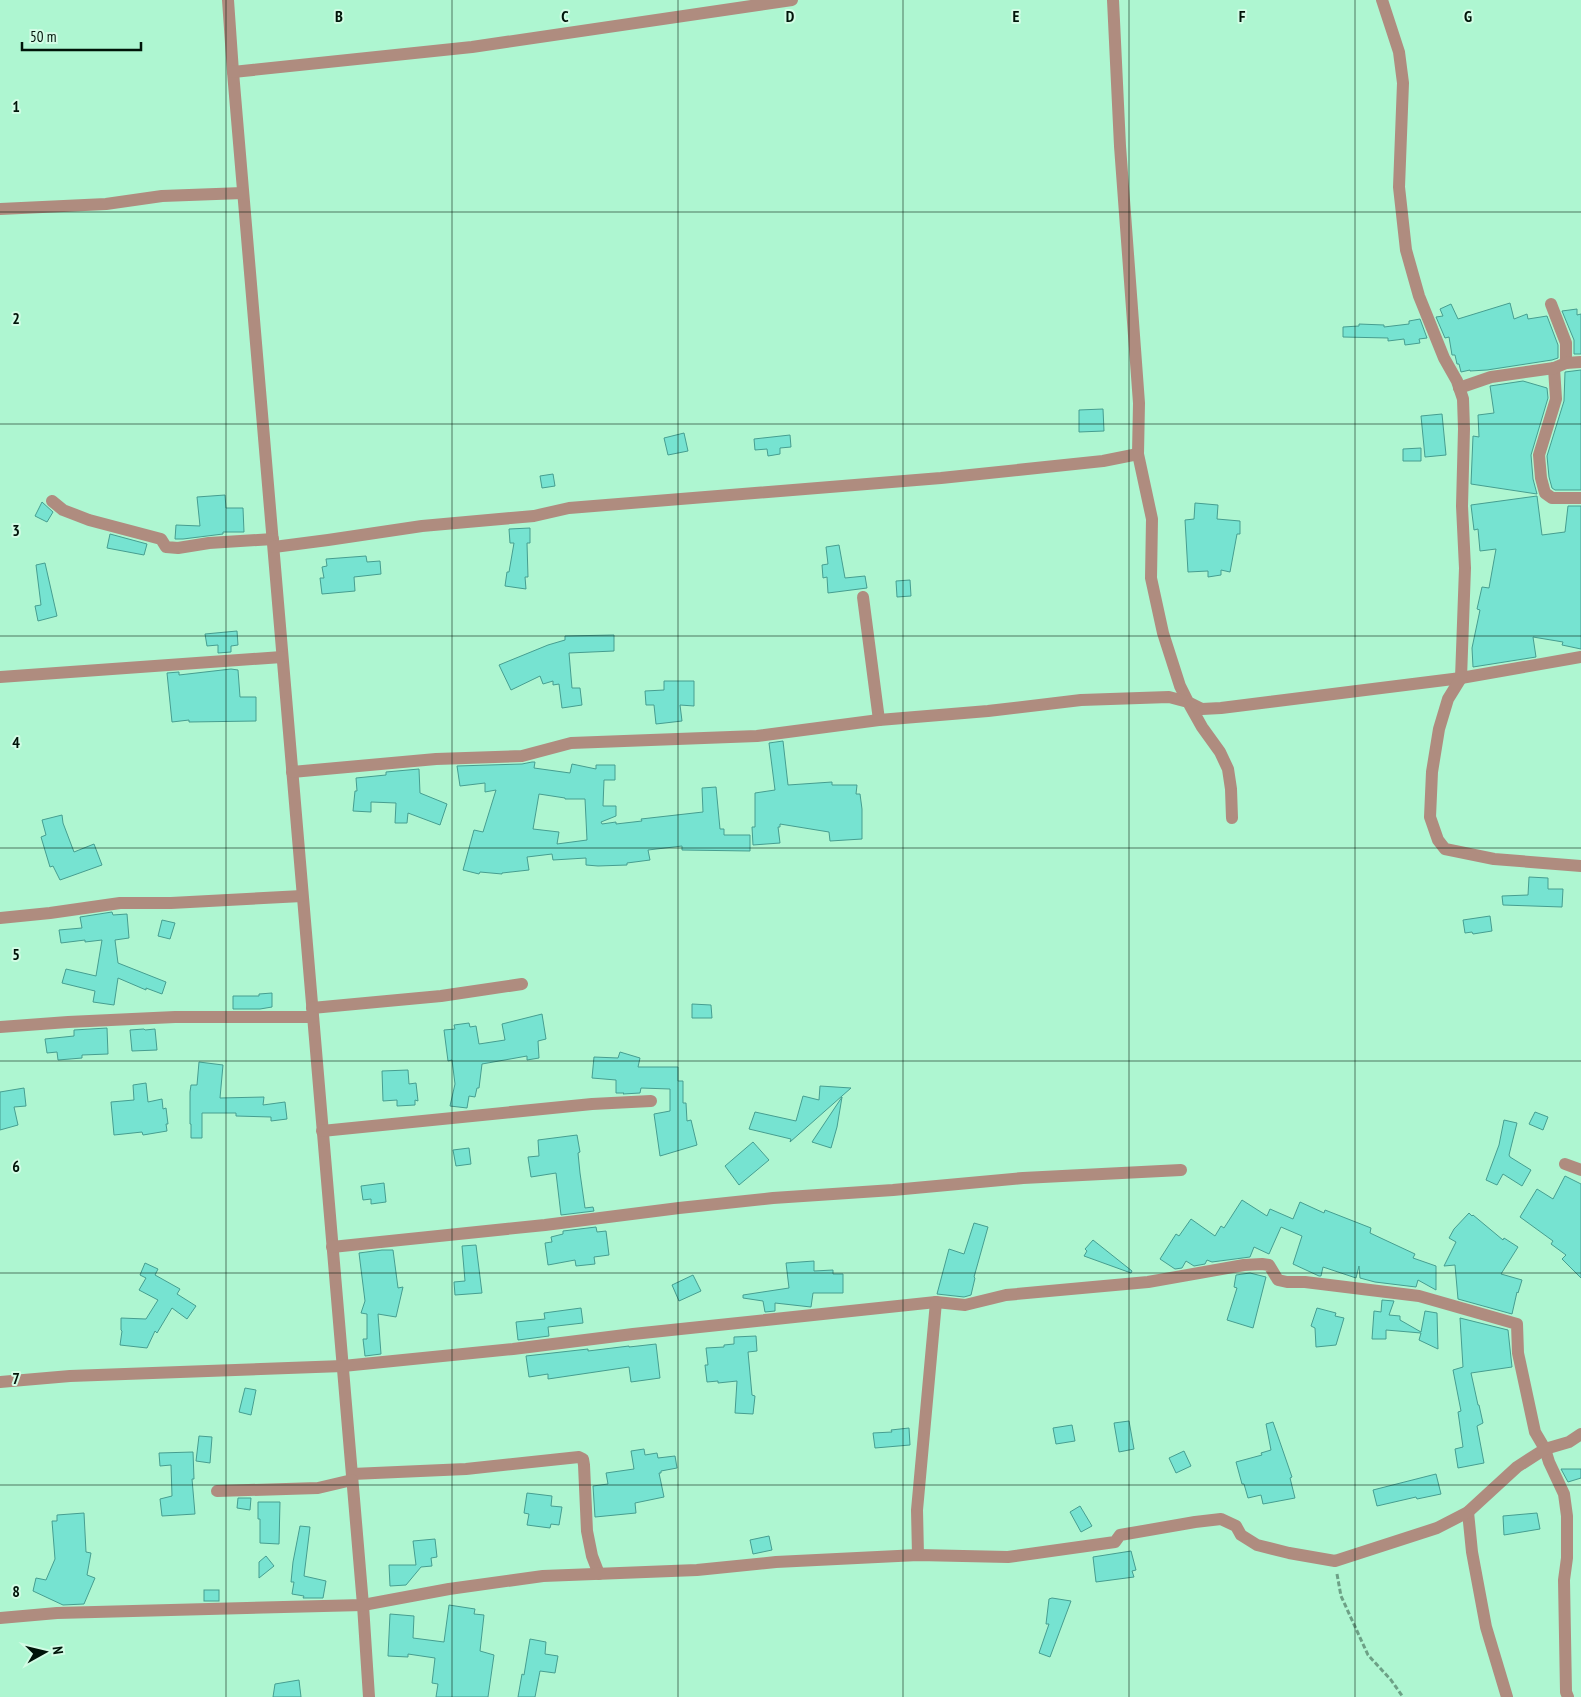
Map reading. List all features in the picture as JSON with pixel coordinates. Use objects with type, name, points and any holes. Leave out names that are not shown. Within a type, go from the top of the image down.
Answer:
[{"type":"street","points":[[228,0],[363,1605],[369,1697]]},
{"type":"street","points":[[233,72],[472,47],[792,0]]},
{"type":"street","points":[[1113,0],[1121,166],[1139,403],[1138,454],[1152,520],[1151,578],[1163,633],[1180,686],[1220,752],[1228,769],[1232,818]]},
{"type":"street","points":[[1382,0],[1399,52],[1403,83],[1398,187],[1406,250],[1419,296],[1463,399],[1462,478],[1465,568],[1461,678],[1448,700],[1439,729],[1432,772],[1430,817],[1438,840],[1445,849],[1469,855],[1529,863],[1581,866]]},
{"type":"street","points":[[0,209],[106,204],[162,196],[243,193]]},
{"type":"street","points":[[1551,304],[1566,343],[1566,363]]},
{"type":"street","points":[[1459,388],[1491,377],[1581,362]]},
{"type":"street","points":[[1554,368],[1556,399],[1538,455],[1541,478],[1545,493],[1552,498],[1581,498]]},
{"type":"street","points":[[52,501],[63,510],[89,520],[161,539],[166,547],[178,548],[209,543],[273,543],[328,540],[422,526],[534,516],[569,508],[941,478],[1103,461],[1138,454]]},
{"type":"street","points":[[862,597],[879,720]]},
{"type":"street","points":[[0,677],[282,657]]},
{"type":"street","points":[[292,772],[426,760],[522,756],[571,743],[757,736],[879,720],[988,711],[1081,700],[1169,697],[1188,702],[1202,709],[1221,708],[1461,678],[1581,657]]},
{"type":"street","points":[[0,918],[120,903],[171,903],[302,896]]},
{"type":"street","points":[[0,1027],[175,1017],[312,1013],[522,984]]},
{"type":"street","points":[[322,1131],[592,1104],[652,1101]]},
{"type":"street","points":[[1566,1164],[1581,1170]]},
{"type":"street","points":[[332,1247],[546,1225],[773,1198],[893,1190],[1024,1178],[1181,1170]]},
{"type":"street","points":[[0,1382],[70,1376],[342,1366],[514,1349],[633,1334],[936,1302],[965,1305],[1006,1295],[1148,1282],[1244,1266],[1269,1265],[1278,1280],[1418,1296],[1517,1324],[1518,1353],[1535,1432],[1545,1448],[1549,1462],[1564,1494],[1567,1516],[1564,1603],[1566,1692],[1568,1697]]},
{"type":"street","points":[[918,1555],[917,1510],[936,1302]]},
{"type":"street","points":[[0,1618],[57,1613],[363,1605],[449,1589],[543,1576],[696,1570],[776,1562],[918,1555],[1008,1557],[1115,1542],[1120,1535],[1221,1519],[1236,1526],[1241,1535],[1257,1545],[1335,1561],[1437,1528],[1468,1512],[1517,1468],[1545,1448],[1569,1442],[1581,1434]]},
{"type":"street","points":[[216,1491],[318,1488],[352,1477],[466,1469],[579,1458],[583,1459],[584,1465],[589,1544],[599,1574]]},
{"type":"street","points":[[1468,1512],[1472,1552],[1486,1627],[1507,1697]]},
{"type":"path","points":[[1335,1561],[1341,1596],[1368,1655],[1391,1680],[1403,1697]]},
{"type":"building","points":[[1510,303],[1514,319],[1527,314],[1528,319],[1547,316],[1558,345],[1558,358],[1487,370],[1461,372],[1455,355],[1452,355],[1449,337],[1445,338],[1436,317],[1443,316],[1440,309],[1451,304],[1458,319]]},
{"type":"building","points":[[1577,309],[1577,315],[1581,314],[1581,354],[1574,354],[1574,340],[1562,311]]},
{"type":"building","points":[[1420,319],[1427,338],[1419,339],[1420,343],[1405,345],[1404,339],[1388,341],[1388,338],[1343,337],[1343,327],[1359,326],[1359,324],[1384,325],[1384,327],[1409,324],[1409,321]]},
{"type":"building","points":[[1581,370],[1581,490],[1555,490],[1552,488],[1549,477],[1547,456],[1564,401],[1565,372]]},
{"type":"building","points":[[1523,381],[1547,388],[1548,398],[1531,455],[1533,479],[1537,494],[1471,484],[1473,436],[1479,437],[1478,415],[1494,413],[1490,386]]},
{"type":"building","points":[[1103,409],[1104,431],[1079,432],[1079,410]]},
{"type":"building","points":[[1442,414],[1446,455],[1425,457],[1421,416]]},
{"type":"building","points":[[684,433],[688,451],[668,455],[664,438]]},
{"type":"building","points":[[790,435],[791,447],[780,448],[780,454],[768,456],[767,449],[755,450],[754,439]]},
{"type":"building","points":[[1421,448],[1421,461],[1403,461],[1403,449]]},
{"type":"building","points":[[553,474],[555,486],[542,488],[540,476]]},
{"type":"building","points":[[225,495],[226,508],[243,508],[244,532],[223,532],[223,534],[175,539],[176,525],[200,526],[197,497]]},
{"type":"building","points":[[1537,496],[1542,535],[1565,532],[1568,506],[1581,506],[1581,649],[1562,645],[1563,642],[1533,637],[1536,657],[1473,667],[1472,648],[1480,610],[1477,609],[1482,587],[1489,588],[1496,549],[1480,551],[1478,529],[1474,530],[1471,505]]},
{"type":"building","points":[[42,502],[53,512],[47,522],[35,516]]},
{"type":"building","points":[[1195,503],[1218,505],[1217,519],[1240,521],[1240,534],[1237,534],[1230,572],[1221,570],[1221,575],[1208,577],[1208,571],[1188,572],[1185,520],[1194,519]]},
{"type":"building","points":[[530,528],[530,543],[527,543],[528,577],[525,577],[526,589],[505,586],[514,543],[510,543],[509,529]]},
{"type":"building","points":[[110,534],[147,544],[144,555],[107,548]]},
{"type":"building","points":[[839,545],[845,578],[865,576],[867,588],[828,593],[827,577],[823,578],[822,565],[828,564],[826,547]]},
{"type":"building","points":[[366,556],[367,562],[380,561],[381,574],[354,577],[355,591],[322,594],[320,578],[324,578],[322,567],[327,566],[326,559]]},
{"type":"building","points":[[45,563],[57,616],[38,621],[35,606],[41,605],[36,565]]},
{"type":"building","points":[[910,580],[911,596],[897,597],[896,581]]},
{"type":"building","points":[[237,631],[238,645],[231,646],[231,652],[218,653],[218,645],[207,646],[205,634]]},
{"type":"building","points":[[614,635],[614,651],[569,653],[572,688],[580,688],[582,705],[562,708],[559,684],[553,685],[553,681],[543,684],[540,676],[511,690],[499,665],[565,640],[565,636]]},
{"type":"building","points":[[231,669],[238,670],[240,697],[256,697],[256,721],[189,722],[189,720],[172,722],[167,673],[179,672],[179,675]]},
{"type":"building","points":[[664,681],[694,681],[694,706],[680,705],[682,721],[656,724],[654,705],[646,705],[645,691],[664,690]]},
{"type":"building","points":[[783,741],[788,785],[832,782],[832,785],[857,785],[856,794],[860,794],[862,809],[862,839],[830,841],[829,832],[780,824],[780,827],[778,827],[780,843],[753,845],[752,827],[755,827],[755,793],[775,790],[769,743]]},
{"type":"building","points":[[535,762],[534,768],[570,773],[572,764],[596,769],[596,765],[615,765],[615,780],[604,780],[603,806],[616,806],[616,816],[601,822],[602,824],[642,821],[641,819],[703,812],[702,788],[716,787],[720,829],[724,829],[724,835],[750,835],[750,851],[682,850],[682,846],[648,850],[650,860],[627,863],[627,865],[598,866],[586,865],[586,858],[553,860],[552,854],[527,857],[529,870],[502,874],[480,872],[479,874],[463,870],[474,830],[483,832],[496,790],[485,792],[485,783],[460,786],[457,766]],"holes":[[[539,794],[585,799],[587,840],[557,844],[559,832],[533,829]]]},
{"type":"building","points":[[419,769],[420,793],[447,804],[440,825],[408,813],[407,823],[395,823],[396,803],[371,802],[371,812],[353,811],[355,791],[357,791],[356,778],[386,775],[386,772]]},
{"type":"building","points":[[62,815],[63,823],[74,852],[94,844],[102,865],[60,880],[53,866],[50,867],[41,837],[46,835],[42,820]]},
{"type":"building","points":[[1529,877],[1548,878],[1548,889],[1563,889],[1562,907],[1503,905],[1502,896],[1528,895]]},
{"type":"building","points":[[112,912],[113,915],[127,914],[129,938],[115,940],[118,963],[166,982],[162,994],[146,988],[146,990],[118,978],[114,1005],[93,1002],[95,991],[62,983],[66,969],[96,976],[102,940],[61,943],[59,930],[82,928],[80,917]]},
{"type":"building","points":[[1490,916],[1492,931],[1473,934],[1472,932],[1465,933],[1463,920]]},
{"type":"building","points":[[162,920],[175,923],[170,939],[158,936]]},
{"type":"building","points":[[272,993],[272,1007],[233,1009],[233,996],[259,996],[259,994]]},
{"type":"building","points":[[692,1004],[711,1005],[712,1018],[692,1018]]},
{"type":"building","points":[[542,1014],[546,1039],[538,1041],[539,1058],[527,1060],[527,1056],[482,1064],[479,1088],[477,1088],[475,1097],[469,1096],[467,1108],[450,1106],[455,1084],[452,1060],[448,1061],[444,1030],[455,1029],[454,1025],[469,1023],[470,1027],[476,1026],[479,1044],[505,1040],[502,1024]]},
{"type":"building","points":[[107,1028],[108,1054],[82,1055],[82,1058],[58,1060],[57,1052],[47,1053],[45,1039],[74,1036],[74,1030]]},
{"type":"building","points":[[155,1029],[157,1050],[132,1051],[130,1030]]},
{"type":"building","points":[[620,1052],[640,1058],[638,1067],[678,1067],[678,1081],[683,1081],[683,1103],[686,1103],[687,1121],[691,1120],[697,1145],[660,1156],[654,1114],[670,1111],[670,1089],[641,1088],[640,1093],[623,1094],[616,1093],[616,1080],[592,1078],[594,1057],[618,1058]]},
{"type":"building","points":[[199,1062],[223,1065],[220,1098],[264,1097],[263,1105],[285,1102],[287,1119],[271,1121],[271,1117],[236,1116],[236,1113],[202,1113],[202,1138],[191,1138],[190,1092],[191,1085],[197,1085]]},
{"type":"building","points":[[408,1070],[409,1084],[416,1083],[418,1101],[415,1100],[415,1105],[397,1106],[397,1100],[383,1101],[382,1071]]},
{"type":"building","points":[[146,1083],[148,1102],[162,1099],[163,1109],[166,1108],[167,1131],[143,1135],[142,1132],[114,1135],[111,1102],[134,1100],[133,1085]]},
{"type":"building","points":[[820,1086],[851,1088],[790,1142],[791,1139],[749,1129],[755,1112],[796,1121],[803,1096],[819,1100]]},
{"type":"building","points":[[24,1088],[26,1106],[14,1107],[18,1125],[0,1130],[0,1092]]},
{"type":"building","points":[[842,1097],[831,1148],[812,1142]]},
{"type":"building","points":[[1535,1112],[1548,1117],[1543,1130],[1529,1124]]},
{"type":"building","points":[[1504,1120],[1517,1123],[1510,1157],[1531,1170],[1522,1186],[1503,1174],[1497,1185],[1486,1180],[1499,1145]]},
{"type":"building","points":[[577,1135],[585,1208],[593,1207],[594,1211],[561,1215],[556,1173],[531,1177],[528,1157],[539,1156],[538,1140]]},
{"type":"building","points":[[753,1142],[769,1160],[739,1185],[725,1166]]},
{"type":"building","points":[[469,1148],[471,1164],[456,1166],[453,1150]]},
{"type":"building","points":[[1565,1176],[1581,1184],[1581,1278],[1562,1259],[1566,1255],[1551,1244],[1553,1241],[1520,1217],[1537,1189],[1553,1199]]},
{"type":"building","points":[[384,1183],[386,1202],[371,1204],[371,1199],[363,1200],[361,1186]]},
{"type":"building","points":[[1242,1200],[1267,1216],[1270,1209],[1293,1219],[1300,1202],[1324,1213],[1325,1210],[1371,1228],[1370,1233],[1415,1254],[1413,1258],[1436,1266],[1436,1290],[1418,1280],[1416,1287],[1375,1282],[1360,1278],[1359,1266],[1356,1278],[1323,1267],[1321,1276],[1319,1276],[1293,1264],[1302,1236],[1281,1227],[1269,1254],[1254,1247],[1250,1257],[1212,1262],[1207,1260],[1205,1264],[1194,1266],[1186,1261],[1182,1268],[1175,1269],[1160,1259],[1176,1234],[1179,1236],[1191,1219],[1215,1236],[1221,1226],[1224,1228]]},
{"type":"building","points":[[1469,1213],[1503,1240],[1504,1238],[1518,1247],[1501,1274],[1522,1280],[1512,1314],[1458,1299],[1455,1265],[1444,1266],[1456,1242],[1449,1238],[1454,1229]]},
{"type":"building","points":[[974,1223],[988,1227],[971,1295],[964,1297],[937,1294],[949,1249],[964,1254]]},
{"type":"building","points":[[596,1227],[597,1232],[606,1231],[609,1255],[594,1257],[595,1264],[576,1266],[575,1260],[548,1265],[545,1243],[552,1242],[551,1237],[563,1234],[563,1231]]},
{"type":"building","points":[[1093,1240],[1132,1271],[1131,1273],[1084,1256],[1087,1251],[1085,1249]]},
{"type":"building","points":[[476,1245],[482,1293],[455,1295],[454,1282],[465,1281],[462,1246]]},
{"type":"building","points":[[393,1250],[398,1288],[403,1287],[396,1317],[378,1314],[381,1354],[365,1356],[363,1339],[367,1339],[367,1314],[361,1313],[365,1301],[359,1253]]},
{"type":"building","points":[[814,1261],[814,1271],[833,1270],[833,1274],[843,1274],[843,1293],[813,1293],[811,1307],[775,1303],[775,1311],[765,1312],[763,1301],[743,1298],[743,1295],[789,1288],[786,1263]]},
{"type":"building","points":[[145,1263],[158,1269],[155,1275],[180,1289],[177,1294],[196,1306],[187,1319],[172,1308],[157,1333],[155,1331],[147,1348],[120,1345],[121,1318],[146,1319],[158,1300],[139,1290],[146,1278],[140,1275]]},
{"type":"building","points":[[1250,1273],[1266,1277],[1253,1328],[1227,1320],[1237,1288],[1234,1287],[1236,1275]]},
{"type":"building","points":[[693,1275],[701,1291],[679,1301],[672,1285]]},
{"type":"building","points":[[1382,1300],[1394,1301],[1389,1315],[1400,1316],[1400,1320],[1421,1332],[1425,1311],[1437,1313],[1438,1349],[1419,1340],[1421,1333],[1386,1330],[1386,1339],[1372,1339],[1374,1311],[1381,1312]]},
{"type":"building","points":[[581,1308],[583,1323],[548,1327],[549,1336],[518,1340],[516,1322],[545,1319],[544,1313]]},
{"type":"building","points":[[1317,1308],[1336,1313],[1335,1316],[1344,1318],[1336,1345],[1316,1347],[1315,1328],[1311,1326]]},
{"type":"building","points":[[1460,1318],[1508,1330],[1512,1367],[1471,1373],[1483,1423],[1477,1426],[1484,1463],[1458,1468],[1455,1449],[1463,1447],[1458,1412],[1461,1411],[1453,1370],[1463,1367]]},
{"type":"building","points":[[756,1336],[757,1351],[748,1352],[752,1395],[755,1396],[753,1414],[735,1413],[737,1381],[707,1382],[706,1348],[724,1347],[724,1345],[734,1344],[734,1337]]},
{"type":"building","points":[[656,1344],[660,1378],[631,1382],[629,1367],[548,1379],[548,1374],[529,1377],[526,1356]]},
{"type":"building","points":[[245,1388],[256,1390],[251,1415],[239,1412]]},
{"type":"building","points":[[1129,1421],[1134,1449],[1119,1452],[1114,1423]]},
{"type":"building","points":[[1273,1422],[1292,1477],[1290,1478],[1295,1498],[1263,1504],[1261,1495],[1248,1498],[1236,1462],[1262,1455],[1261,1453],[1271,1450],[1266,1424]]},
{"type":"building","points":[[1072,1425],[1075,1441],[1056,1444],[1053,1428]]},
{"type":"building","points":[[909,1428],[910,1445],[875,1448],[873,1433],[892,1432],[891,1430]]},
{"type":"building","points":[[199,1436],[212,1437],[210,1463],[196,1461]]},
{"type":"building","points":[[644,1449],[645,1455],[657,1453],[658,1458],[675,1456],[677,1468],[659,1473],[664,1497],[635,1503],[636,1513],[595,1517],[593,1486],[608,1484],[606,1473],[634,1469],[631,1451]]},
{"type":"building","points":[[1184,1451],[1191,1466],[1176,1473],[1169,1458]]},
{"type":"building","points":[[193,1452],[194,1479],[192,1479],[195,1514],[162,1516],[160,1499],[172,1496],[171,1465],[160,1466],[159,1453]]},
{"type":"building","points":[[1561,1469],[1581,1469],[1581,1478],[1568,1482]]},
{"type":"building","points":[[1436,1474],[1441,1494],[1417,1499],[1416,1497],[1377,1506],[1373,1490]]},
{"type":"building","points":[[527,1493],[552,1496],[551,1506],[562,1507],[559,1525],[551,1524],[550,1528],[527,1525],[529,1514],[524,1513]]},
{"type":"building","points":[[238,1498],[251,1498],[250,1510],[237,1508]]},
{"type":"building","points":[[258,1502],[280,1502],[279,1544],[260,1543]]},
{"type":"building","points":[[1080,1506],[1092,1526],[1081,1532],[1070,1512]]},
{"type":"building","points":[[84,1513],[86,1552],[91,1553],[87,1575],[95,1578],[84,1604],[63,1605],[33,1591],[36,1578],[46,1580],[55,1559],[52,1521],[57,1521],[57,1515]]},
{"type":"building","points":[[1537,1513],[1540,1529],[1504,1535],[1503,1516]]},
{"type":"building","points":[[300,1526],[310,1527],[304,1576],[326,1581],[323,1598],[303,1598],[304,1596],[292,1594],[294,1582],[291,1582],[293,1562]]},
{"type":"building","points":[[769,1536],[772,1550],[753,1554],[750,1540]]},
{"type":"building","points":[[435,1539],[437,1557],[431,1558],[432,1566],[421,1567],[406,1585],[390,1586],[389,1565],[416,1565],[413,1541]]},
{"type":"building","points":[[1131,1551],[1136,1570],[1132,1571],[1134,1577],[1096,1582],[1093,1557]]},
{"type":"building","points":[[266,1556],[274,1566],[259,1578],[259,1562]]},
{"type":"building","points":[[204,1590],[219,1590],[219,1601],[204,1601]]},
{"type":"building","points":[[1049,1599],[1071,1601],[1050,1657],[1039,1653],[1049,1624],[1046,1624]]},
{"type":"building","points":[[449,1605],[475,1609],[474,1614],[484,1615],[480,1651],[494,1655],[488,1697],[436,1697],[438,1684],[432,1683],[435,1658],[408,1654],[408,1657],[388,1656],[390,1614],[414,1616],[413,1638],[444,1642]]},
{"type":"building","points":[[530,1639],[546,1642],[545,1654],[558,1656],[555,1673],[540,1671],[535,1697],[518,1697],[522,1674],[524,1675]]},
{"type":"building","points":[[299,1680],[301,1697],[273,1697],[275,1684]]}]
